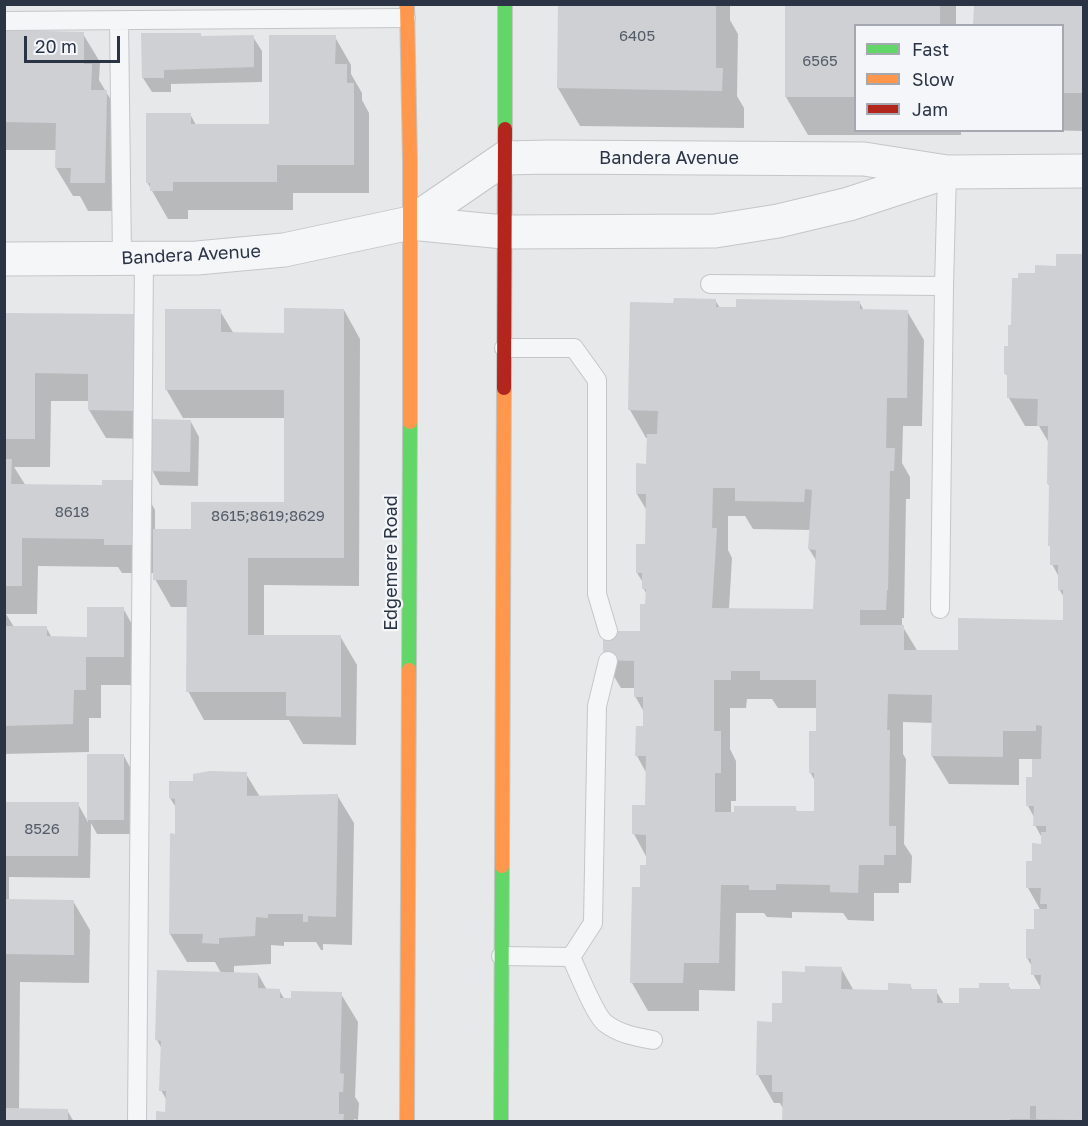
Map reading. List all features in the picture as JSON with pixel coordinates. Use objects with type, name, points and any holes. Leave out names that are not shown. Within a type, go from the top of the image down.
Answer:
[{"type":"street","points":[[501,1122],[505,4]]},
{"type":"street","name":"Edgemere Road","points":[[407,11],[411,291],[407,1122]]},
{"type":"street","name":"Bandera Avenue","points":[[410,223],[505,158],[864,159],[947,172],[1083,171]]},
{"type":"street","name":"Bandera Avenue","points":[[4,259],[197,258],[284,250],[410,223],[504,232],[715,231],[778,221],[849,204],[947,172]]},
{"type":"lane","points":[[4,21],[119,21],[407,11]]},
{"type":"lane","points":[[119,21],[133,258],[137,1122]]},
{"type":"lane","points":[[940,609],[947,172]]},
{"type":"lane","points":[[710,284],[944,286]]},
{"type":"lane","points":[[504,348],[574,348],[597,380],[597,594],[608,631]]},
{"type":"lane","points":[[571,957],[593,923],[597,706],[608,661]]},
{"type":"lane","points":[[501,956],[571,957]]},
{"type":"lane","points":[[571,957],[602,1022],[631,1036],[653,1040]]},
{"type":"building","points":[[558,4],[716,4],[716,68],[723,68],[722,91],[557,88]]},
{"type":"building","points":[[785,4],[940,4],[940,24],[854,24],[854,97],[785,97]]},
{"type":"building","points":[[974,4],[1084,4],[1084,93],[1064,93],[1064,24],[973,24]]},
{"type":"building","points":[[4,30],[84,32],[84,64],[92,64],[91,90],[107,90],[105,183],[70,183],[71,168],[55,168],[56,123],[4,122]]},
{"type":"building","points":[[141,33],[201,33],[201,36],[254,35],[254,67],[164,70],[164,78],[142,78]]},
{"type":"building","points":[[269,35],[336,35],[335,64],[347,64],[347,83],[354,83],[354,165],[277,165],[277,182],[173,182],[173,191],[150,191],[150,183],[146,183],[146,113],[191,113],[191,124],[269,124]]},
{"type":"building","points":[[1056,254],[1084,254],[1084,1120],[1036,1119],[1036,1106],[1030,1106],[1030,1119],[1010,1119],[1010,1122],[841,1120],[841,1122],[782,1122],[783,1092],[772,1092],[772,1075],[756,1075],[757,1021],[772,1022],[772,1003],[782,1003],[782,971],[805,972],[805,966],[842,967],[841,989],[888,990],[888,983],[911,984],[911,989],[937,989],[937,1003],[959,1003],[959,988],[979,988],[979,983],[1009,983],[1009,989],[1040,989],[1041,975],[1031,975],[1031,959],[1026,958],[1026,929],[1034,929],[1034,909],[1047,909],[1047,904],[1040,904],[1041,888],[1026,888],[1026,861],[1032,861],[1032,843],[1041,844],[1041,832],[1046,832],[1046,826],[1033,826],[1034,806],[1026,806],[1026,777],[1032,777],[1032,759],[1041,759],[1042,726],[1036,725],[1036,731],[1003,731],[1003,757],[931,756],[932,695],[888,694],[889,826],[896,826],[896,855],[884,855],[884,865],[859,865],[858,893],[830,892],[830,885],[776,884],[776,890],[749,890],[749,885],[721,885],[719,963],[684,963],[683,983],[630,983],[632,887],[640,887],[640,865],[646,865],[646,835],[632,834],[632,805],[645,805],[646,756],[635,756],[636,726],[643,726],[643,697],[634,697],[634,661],[603,660],[603,631],[640,631],[640,604],[645,604],[646,589],[642,589],[642,573],[636,573],[636,544],[645,544],[646,494],[636,494],[636,463],[646,464],[647,434],[657,434],[658,411],[628,410],[630,302],[673,303],[674,298],[716,299],[716,307],[736,307],[736,299],[860,301],[860,309],[908,310],[907,398],[887,398],[886,448],[895,448],[894,471],[890,471],[886,610],[860,610],[860,625],[904,625],[904,650],[958,650],[958,618],[1063,620],[1063,590],[1058,590],[1058,565],[1050,565],[1050,546],[1048,546],[1048,426],[1037,426],[1038,399],[1007,398],[1007,374],[1004,374],[1004,346],[1008,346],[1008,325],[1011,325],[1012,278],[1018,278],[1018,273],[1035,273],[1035,265],[1056,266]],"holes":[[[713,488],[735,488],[735,501],[804,502],[805,489],[812,490],[808,549],[816,550],[813,609],[712,608],[717,528],[712,528]],[[731,671],[760,671],[760,680],[816,680],[816,731],[809,731],[809,773],[814,773],[814,811],[796,811],[796,806],[734,806],[734,812],[715,812],[715,773],[721,773],[721,731],[714,731],[714,680],[731,680]]]},
{"type":"building","points":[[284,308],[344,309],[344,558],[248,558],[248,635],[341,635],[341,717],[286,716],[286,692],[186,692],[187,580],[153,580],[153,529],[191,529],[191,502],[284,502],[284,390],[165,390],[165,309],[221,309],[221,332],[284,333]]},
{"type":"building","points":[[4,313],[134,314],[134,411],[88,410],[88,374],[35,373],[35,439],[4,439]]},
{"type":"building","points":[[152,419],[191,420],[190,472],[150,471]]},
{"type":"building","points":[[4,459],[12,459],[11,484],[102,485],[102,480],[139,480],[139,545],[104,545],[104,539],[22,538],[22,586],[4,586]]},
{"type":"building","points":[[87,607],[124,607],[124,657],[86,657],[86,690],[74,690],[73,724],[4,726],[4,626],[47,626],[47,636],[87,637]]},
{"type":"building","points":[[87,754],[124,754],[124,820],[87,820]]},
{"type":"building","points":[[210,771],[247,772],[247,796],[338,794],[336,917],[308,916],[308,922],[303,922],[303,914],[268,914],[268,918],[256,917],[255,936],[219,938],[219,944],[202,943],[203,934],[169,934],[170,833],[175,834],[175,799],[169,798],[169,781],[193,781],[193,774]]},
{"type":"building","points":[[4,802],[79,802],[78,856],[4,856]]},
{"type":"building","points":[[4,899],[74,900],[74,955],[4,954]]},
{"type":"building","points":[[157,970],[258,973],[258,988],[280,989],[280,998],[291,998],[291,991],[342,992],[340,1073],[344,1074],[343,1092],[339,1092],[339,1114],[344,1114],[343,1122],[156,1122],[156,1111],[165,1112],[166,1091],[159,1091],[161,1041],[155,1040]]},
{"type":"building","points":[[4,1108],[68,1109],[68,1122],[4,1122]]},
{"type":"traffic: fast","points":[[505,4],[505,129]]},
{"type":"traffic: fast","points":[[409,670],[410,422]]},
{"type":"traffic: fast","points":[[501,1122],[502,866]]},
{"type":"traffic: slow","points":[[407,4],[410,162],[410,422]]},
{"type":"traffic: slow","points":[[502,866],[504,388]]},
{"type":"traffic: slow","points":[[407,1122],[409,670]]},
{"type":"traffic: jam","points":[[504,388],[505,129]]}]
